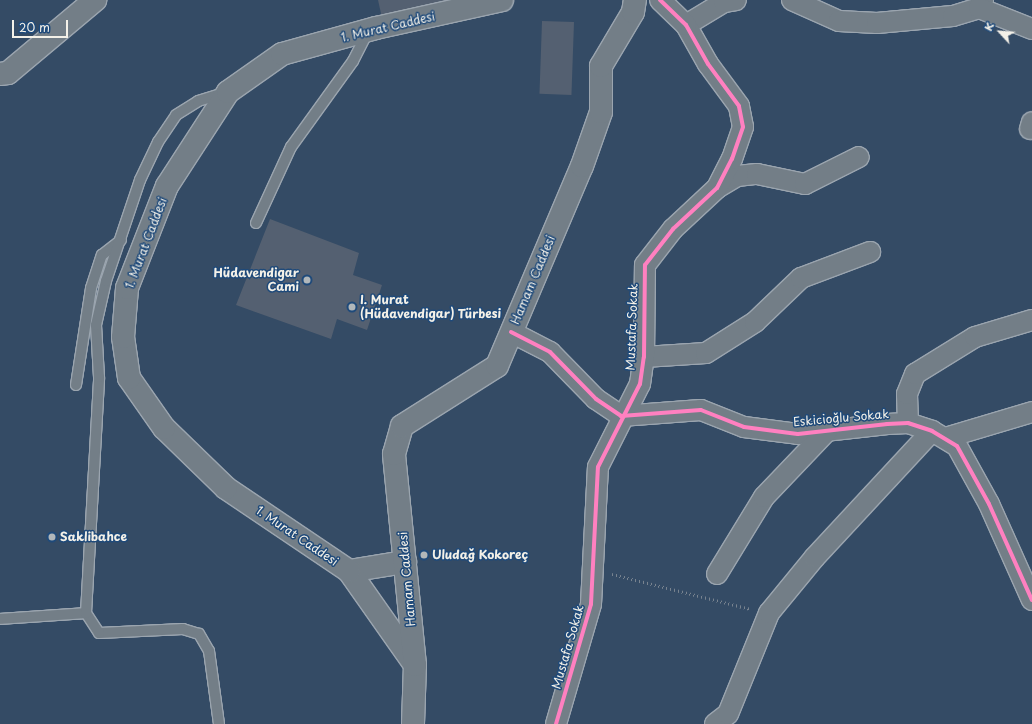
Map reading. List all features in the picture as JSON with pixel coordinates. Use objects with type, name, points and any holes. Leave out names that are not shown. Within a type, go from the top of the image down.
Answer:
[{"type":"main road","points":[[3,77],[95,0]]},
{"type":"main road","name":"1. Murat Caddesi","points":[[415,665],[349,571],[226,488],[164,428],[129,378],[123,337],[127,288],[167,186],[228,92],[282,54],[369,30],[502,0]]},
{"type":"main road","name":"Hamam Caddesi","points":[[415,665],[394,454],[402,426],[497,366],[582,166],[601,112],[601,66],[633,12],[635,0]]},
{"type":"main road","points":[[349,571],[405,562]]},
{"type":"main road","points":[[413,724],[415,665]]},
{"type":"street","name":"Mustafa Sokak","points":[[561,723],[591,604],[598,467],[621,416],[640,384],[644,357],[645,264],[673,229],[717,188],[732,160],[743,127],[739,106],[686,25],[660,0]]},
{"type":"street","points":[[686,25],[724,2],[736,0]]},
{"type":"street","points":[[792,0],[839,20],[877,23],[953,16],[981,4],[1032,29]]},
{"type":"street","points":[[717,188],[738,176],[757,174],[805,184],[859,157]]},
{"type":"street","points":[[644,357],[706,353],[755,322],[801,278],[870,252]]},
{"type":"street","points":[[908,423],[906,394],[915,374],[975,337],[1032,320]]},
{"type":"street","points":[[511,332],[550,352],[596,399],[621,416]]},
{"type":"street","name":"Eskicioğlu Sokak","points":[[621,416],[701,410],[744,427],[798,434],[908,423],[938,435],[957,446],[989,504],[1032,600]]},
{"type":"street","points":[[715,724],[728,714],[750,663],[769,613],[856,511],[938,435],[1032,412]]},
{"type":"street","points":[[717,574],[764,496],[826,431]]},
{"type":"lane","points":[[256,223],[292,147],[353,61],[369,30]]},
{"type":"lane","points":[[219,724],[209,651],[199,634],[183,629],[99,633],[86,613],[99,377],[96,324],[106,281],[140,180],[176,115],[198,101],[228,92]]},
{"type":"lane","points":[[76,384],[91,288],[102,255],[121,240]]},
{"type":"lane","points":[[0,619],[86,613]]},
{"type":"path","points":[[592,570],[769,613]]},
{"type":"building","points":[[378,0],[458,0],[382,18]]},
{"type":"building","points":[[542,21],[574,22],[571,95],[539,94]]},
{"type":"building","name":"Hüdavendigar Cami","points":[[270,219],[359,253],[353,275],[382,285],[367,330],[337,319],[331,339],[236,305]]},
{"type":"cycle path","points":[[556,724],[591,604],[598,467],[640,384],[644,357],[645,265],[673,229],[717,188],[732,159],[743,127],[739,106],[708,64],[686,25],[660,0]]},
{"type":"cycle path","points":[[511,332],[550,352],[596,399],[621,416],[701,410],[744,427],[798,434],[908,423],[932,431],[957,446],[989,504],[1032,600]]},
{"type":"place","name":"Hüdavendigar Cami","points":[[307,280]]},
{"type":"place","name":"I. Murat (Hüdavendigar) Türbesi","points":[[352,307]]},
{"type":"place","name":"Saklibahce","points":[[52,537]]},
{"type":"place","name":"Uludağ Kokoreç","points":[[424,555]]}]
